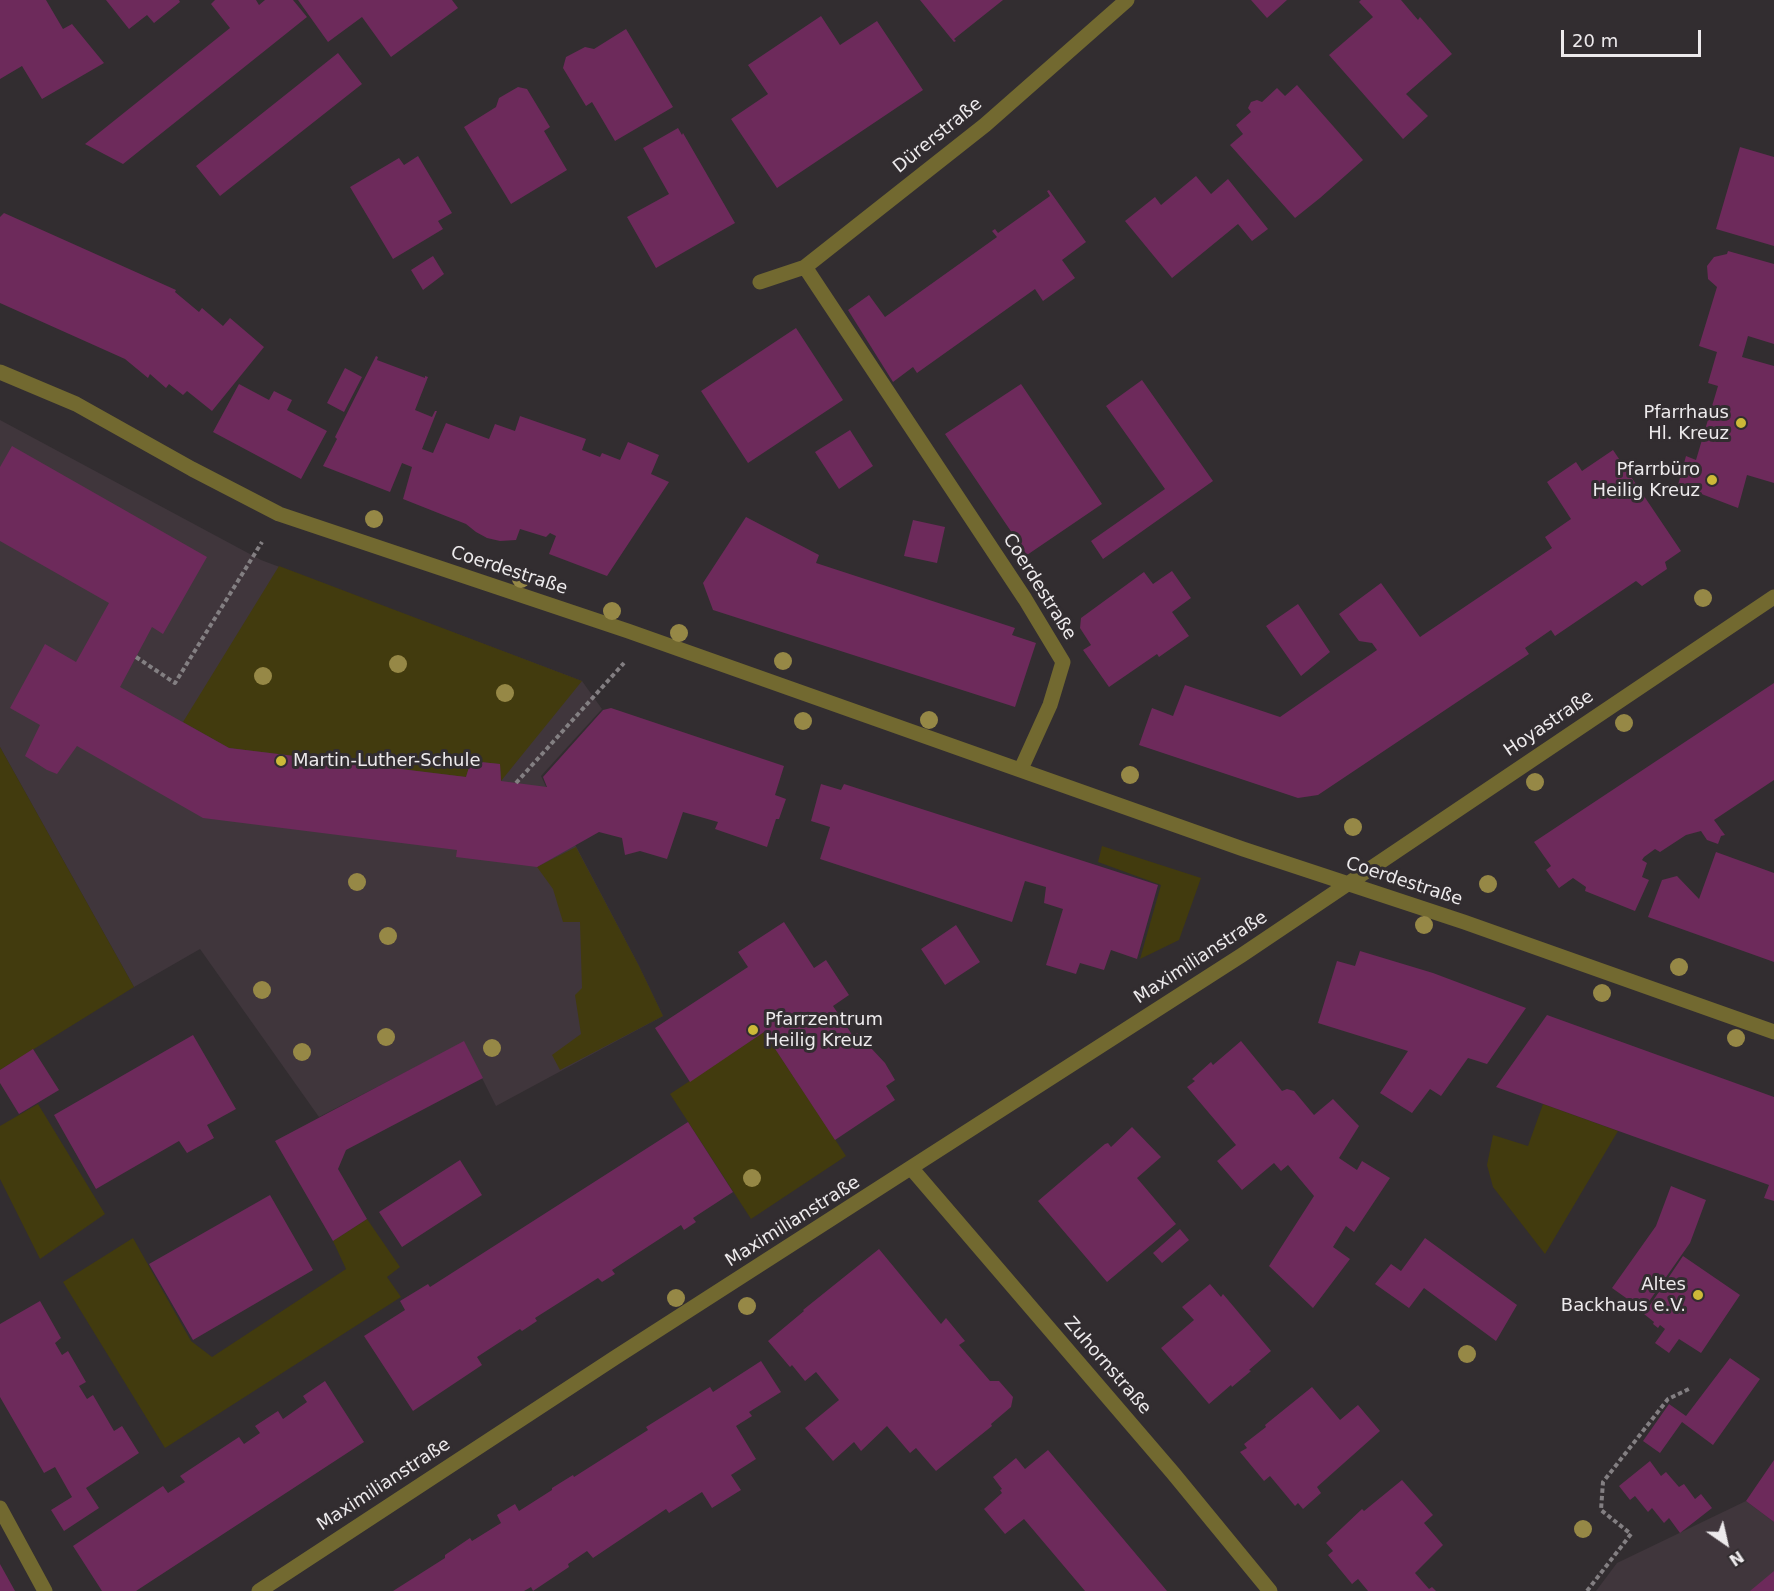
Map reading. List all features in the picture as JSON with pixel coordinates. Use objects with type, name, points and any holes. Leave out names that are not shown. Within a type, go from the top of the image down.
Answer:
[{"type":"street","name":"Dürerstraße","points":[[760,282],[805,267],[985,125],[1127,0]]},
{"type":"street","name":"Coerdestraße","points":[[805,267],[1025,599],[1063,662],[1050,705],[1022,769]]},
{"type":"street","name":"Coerdestraße","points":[[0,372],[76,404],[192,469],[279,514],[646,638],[1774,1032]]},
{"type":"street","name":"Hoyastraße","points":[[1348,885],[1774,597]]},
{"type":"street","name":"Maximilianstraße","points":[[259,1591],[616,1357],[912,1169],[1348,885]]},
{"type":"street","name":"Zuhornstraße","points":[[912,1169],[1166,1464],[1270,1591]]},
{"type":"street","points":[[0,1508],[45,1591]]},
{"type":"path","points":[[136,657],[175,683],[279,514]]},
{"type":"path","points":[[516,783],[646,638]]},
{"type":"path","points":[[1587,1591],[1631,1534],[1601,1510],[1604,1482],[1668,1400],[1691,1388]]},
{"type":"shaded area","name":"Martin-Luther-Schule","points":[[0,420],[261,560],[582,681],[602,709],[541,776],[663,1016],[496,1106],[464,1042],[319,1117],[200,949],[134,987],[0,747]]},
{"type":"shaded area","points":[[279,566],[582,681],[501,781],[500,764],[471,761],[466,777],[229,748],[183,722]]},
{"type":"shaded area","points":[[0,747],[134,987],[0,1070]]},
{"type":"shaded area","points":[[1102,846],[1201,878],[1179,940],[1140,959],[1161,885],[1098,862]]},
{"type":"shaded area","points":[[576,847],[663,1016],[560,1070],[552,1055],[581,1034],[575,995],[582,988],[580,922],[563,922],[553,889],[537,867]]},
{"type":"shaded area","points":[[764,1032],[846,1156],[751,1219],[670,1094]]},
{"type":"shaded area","points":[[38,1104],[105,1214],[40,1259],[0,1179],[0,1126]]},
{"type":"shaded area","points":[[1543,1104],[1618,1131],[1545,1254],[1493,1187],[1487,1165],[1493,1135],[1528,1146]]},
{"type":"shaded area","points":[[367,1219],[400,1267],[387,1277],[401,1297],[165,1448],[63,1282],[133,1238],[191,1341],[212,1357],[346,1269],[333,1241]]},
{"type":"shaded area","points":[[1746,1501],[1774,1522],[1774,1591],[1596,1591],[1617,1563]]},
{"type":"building","points":[[0,0],[46,0],[63,29],[72,24],[104,63],[42,99],[22,66],[0,79]]},
{"type":"building","points":[[106,0],[179,0],[180,2],[154,23],[147,15],[129,29]]},
{"type":"building","points":[[215,0],[256,0],[259,5],[265,0],[293,0],[307,17],[123,164],[85,144],[230,28],[211,4]]},
{"type":"building","points":[[298,0],[452,0],[458,8],[391,57],[362,17],[328,42]]},
{"type":"building","points":[[920,0],[1003,0],[954,39],[956,41],[954,42]]},
{"type":"building","points":[[1251,0],[1287,0],[1267,18]]},
{"type":"building","points":[[1361,0],[1401,0],[1418,20],[1420,17],[1452,54],[1406,94],[1428,116],[1403,139],[1329,55],[1373,17],[1359,2]]},
{"type":"building","points":[[821,16],[840,45],[877,21],[923,90],[777,188],[731,119],[768,94],[748,65]]},
{"type":"building","points":[[626,29],[673,107],[615,141],[592,102],[586,106],[563,68],[566,57],[585,47],[594,49]]},
{"type":"building","points":[[338,53],[362,84],[220,196],[196,166]]},
{"type":"building","points":[[1297,85],[1363,160],[1295,218],[1230,145],[1243,134],[1236,125],[1251,112],[1248,108],[1251,102],[1257,100],[1262,102],[1277,88],[1285,96]]},
{"type":"building","points":[[518,87],[527,89],[550,127],[544,131],[567,170],[511,204],[464,127],[496,107],[499,98]]},
{"type":"building","points":[[678,128],[735,223],[656,268],[627,217],[669,194],[643,148]]},
{"type":"building","points":[[1740,147],[1774,157],[1774,246],[1716,229]]},
{"type":"building","points":[[418,156],[452,213],[438,221],[443,229],[393,259],[350,187],[399,158],[404,165]]},
{"type":"building","points":[[1196,176],[1211,194],[1228,179],[1268,229],[1252,241],[1238,224],[1172,278],[1125,221],[1155,197],[1161,205]]},
{"type":"building","points":[[1049,190],[1086,242],[1062,260],[1075,278],[1043,301],[1035,289],[917,373],[913,367],[893,382],[848,310],[869,295],[885,317],[997,237],[992,231],[995,229],[998,233],[1050,196],[1047,191]]},
{"type":"building","points":[[4,213],[176,290],[175,292],[199,312],[202,308],[223,326],[230,318],[264,347],[212,411],[187,391],[183,395],[169,384],[166,388],[150,374],[148,378],[125,359],[0,303],[0,217]]},
{"type":"building","points":[[1728,251],[1774,264],[1774,344],[1748,336],[1742,357],[1774,366],[1774,483],[1747,475],[1738,508],[1678,485],[1686,456],[1696,460],[1718,386],[1708,383],[1717,352],[1699,346],[1717,287],[1708,279],[1707,266],[1714,257],[1727,254]]},
{"type":"building","points":[[433,256],[444,274],[423,290],[411,270]]},
{"type":"building","points":[[796,328],[843,400],[748,463],[701,391]]},
{"type":"building","points":[[376,356],[377,360],[425,378],[425,376],[428,377],[415,410],[432,417],[437,411],[422,449],[433,453],[446,423],[489,439],[495,424],[515,431],[520,416],[586,439],[582,450],[600,457],[602,453],[620,460],[628,442],[659,455],[651,474],[669,482],[607,576],[549,554],[556,536],[550,533],[546,537],[520,529],[516,540],[500,541],[487,538],[466,524],[403,499],[412,467],[402,463],[390,492],[323,466]]},
{"type":"building","points":[[345,368],[362,377],[344,412],[327,403]]},
{"type":"building","points":[[1142,380],[1213,481],[1103,559],[1091,541],[1165,489],[1106,406]]},
{"type":"building","points":[[239,384],[269,400],[274,391],[292,400],[287,410],[327,431],[301,479],[213,432]]},
{"type":"building","points":[[1021,384],[1102,504],[1027,555],[945,434]]},
{"type":"building","points":[[850,430],[873,466],[839,489],[815,452]]},
{"type":"building","points":[[12,446],[207,557],[163,634],[152,627],[120,687],[229,748],[466,777],[471,761],[500,764],[501,781],[547,787],[543,777],[603,710],[611,708],[784,766],[775,795],[786,799],[779,819],[776,819],[767,847],[715,829],[718,822],[683,812],[667,859],[640,851],[625,855],[622,838],[599,832],[537,867],[456,857],[457,850],[203,818],[77,746],[57,774],[47,770],[25,756],[40,725],[10,708],[45,644],[76,662],[109,603],[0,541],[0,467]]},
{"type":"building","points":[[1613,450],[1681,551],[1665,562],[1667,569],[1642,586],[1636,581],[1555,636],[1551,630],[1525,648],[1529,654],[1318,795],[1298,798],[1139,745],[1152,708],[1173,716],[1185,685],[1280,717],[1377,650],[1372,643],[1359,641],[1339,614],[1381,583],[1420,637],[1552,548],[1545,537],[1571,519],[1547,482],[1576,462],[1582,471]]},
{"type":"building","points":[[746,517],[819,555],[816,563],[1015,628],[1012,635],[1036,643],[1015,707],[713,610],[703,583]]},
{"type":"building","points":[[913,520],[945,527],[937,563],[904,556]]},
{"type":"building","points":[[1172,571],[1191,598],[1172,612],[1189,636],[1159,657],[1157,654],[1109,687],[1083,650],[1091,645],[1080,628],[1081,618],[1144,572],[1153,584]]},
{"type":"building","points":[[1298,604],[1330,652],[1301,676],[1266,626]]},
{"type":"building","points":[[1774,683],[1774,780],[1714,820],[1725,835],[1721,836],[1718,844],[1707,840],[1701,831],[1686,835],[1660,852],[1655,849],[1644,857],[1642,860],[1647,863],[1642,877],[1649,880],[1635,911],[1585,891],[1586,887],[1573,878],[1559,888],[1546,870],[1551,866],[1534,842]]},
{"type":"building","points":[[821,784],[841,790],[844,784],[1158,885],[1137,959],[1111,950],[1104,970],[1080,963],[1076,974],[1046,965],[1063,909],[1044,903],[1046,887],[1025,881],[1012,922],[820,859],[830,827],[811,821]]},
{"type":"building","points":[[1716,852],[1774,873],[1774,962],[1648,917],[1662,880],[1677,876],[1699,899]]},
{"type":"building","name":"Pfarrzentrum Heilig Kreuz","points":[[784,922],[814,968],[826,960],[849,995],[833,1006],[853,1036],[857,1033],[885,1063],[895,1080],[886,1086],[895,1100],[835,1140],[764,1032],[690,1082],[655,1028],[748,967],[738,952]]},
{"type":"building","points":[[956,925],[980,962],[945,985],[921,949]]},
{"type":"building","points":[[1360,951],[1433,973],[1526,1008],[1487,1064],[1468,1058],[1441,1096],[1430,1089],[1412,1113],[1380,1093],[1408,1051],[1318,1023],[1337,961],[1355,966]]},
{"type":"building","points":[[1547,1015],[1774,1097],[1774,1201],[1764,1198],[1769,1185],[1496,1087]]},
{"type":"building","points":[[193,1035],[236,1109],[207,1125],[214,1138],[187,1153],[179,1141],[96,1189],[54,1115]]},
{"type":"building","points":[[464,1041],[483,1078],[346,1150],[338,1169],[367,1219],[333,1241],[275,1141]]},
{"type":"building","points":[[1241,1041],[1282,1091],[1287,1089],[1294,1091],[1314,1115],[1333,1099],[1359,1126],[1339,1158],[1357,1170],[1362,1161],[1390,1178],[1354,1232],[1346,1226],[1333,1247],[1350,1259],[1313,1308],[1269,1266],[1314,1196],[1288,1165],[1281,1171],[1274,1163],[1242,1190],[1217,1161],[1236,1145],[1187,1087],[1195,1081],[1192,1079],[1211,1062],[1213,1065]]},
{"type":"building","points":[[33,1049],[59,1090],[19,1114],[0,1083],[0,1070]]},
{"type":"building","points":[[688,1122],[733,1192],[693,1218],[696,1222],[684,1230],[681,1225],[612,1270],[615,1274],[602,1282],[598,1278],[535,1318],[537,1321],[522,1331],[520,1329],[477,1357],[482,1365],[413,1411],[364,1336],[405,1310],[400,1301],[428,1284],[430,1287]]},
{"type":"building","points":[[1132,1127],[1161,1157],[1137,1178],[1176,1224],[1107,1282],[1038,1201],[1105,1144],[1108,1143],[1111,1147]]},
{"type":"building","points":[[460,1160],[482,1195],[402,1247],[379,1212]]},
{"type":"building","points":[[1671,1186],[1706,1200],[1690,1243],[1643,1310],[1612,1288],[1656,1226]]},
{"type":"building","points":[[270,1195],[313,1270],[193,1340],[149,1264]]},
{"type":"building","points":[[1180,1229],[1189,1240],[1162,1263],[1153,1253]]},
{"type":"building","points":[[1425,1238],[1517,1305],[1496,1341],[1424,1288],[1409,1308],[1375,1284],[1391,1264],[1401,1271]]},
{"type":"building","points":[[879,1249],[941,1324],[946,1318],[965,1341],[959,1345],[990,1381],[999,1381],[1013,1397],[1011,1407],[991,1424],[992,1426],[936,1471],[916,1448],[910,1453],[887,1426],[861,1451],[854,1442],[833,1461],[805,1428],[839,1400],[816,1372],[805,1381],[768,1341]]},
{"type":"building","points":[[1683,1256],[1740,1295],[1701,1353],[1679,1339],[1669,1353],[1655,1343],[1665,1329],[1660,1325],[1658,1328],[1644,1314]]},
{"type":"building","points":[[1210,1284],[1221,1297],[1223,1294],[1271,1351],[1249,1370],[1251,1371],[1209,1404],[1161,1348],[1194,1320],[1182,1307]]},
{"type":"building","points":[[40,1301],[61,1338],[55,1343],[62,1355],[68,1351],[86,1382],[79,1386],[87,1399],[93,1395],[114,1431],[122,1426],[139,1453],[86,1488],[99,1508],[64,1531],[51,1510],[72,1497],[55,1467],[44,1473],[0,1397],[0,1324]]},
{"type":"building","points":[[1730,1358],[1760,1379],[1713,1445],[1682,1422],[1660,1453],[1643,1441],[1669,1404],[1686,1416]]},
{"type":"building","points":[[761,1361],[781,1392],[749,1412],[752,1416],[736,1426],[756,1459],[731,1475],[741,1490],[712,1508],[702,1492],[669,1513],[666,1509],[593,1558],[587,1551],[568,1564],[569,1567],[533,1591],[531,1587],[524,1591],[393,1591],[445,1558],[445,1555],[470,1538],[472,1541],[501,1523],[497,1515],[515,1504],[519,1511],[552,1488],[573,1475],[574,1477],[648,1430],[646,1427],[710,1387],[713,1392]]},
{"type":"building","points":[[325,1381],[364,1442],[136,1591],[102,1591],[73,1546],[163,1486],[168,1493],[185,1482],[180,1476],[239,1437],[244,1444],[260,1433],[255,1426],[278,1411],[283,1419],[307,1402],[303,1396]]},
{"type":"building","points":[[1312,1387],[1340,1420],[1358,1405],[1380,1431],[1317,1487],[1321,1493],[1303,1509],[1298,1503],[1295,1506],[1270,1476],[1264,1481],[1240,1452],[1247,1448],[1244,1444],[1266,1427],[1265,1425]]},
{"type":"building","points":[[1048,1450],[1167,1591],[1085,1591],[1024,1519],[1005,1534],[984,1509],[1002,1493],[1000,1490],[1002,1489],[993,1477],[1016,1458],[1025,1469]]},
{"type":"building","points":[[1774,1460],[1774,1522],[1746,1501]]},
{"type":"building","points":[[1650,1461],[1661,1476],[1666,1472],[1679,1487],[1684,1484],[1695,1499],[1701,1494],[1712,1508],[1680,1533],[1669,1518],[1664,1523],[1652,1508],[1648,1512],[1635,1496],[1630,1500],[1619,1486]]},
{"type":"building","points":[[1402,1480],[1433,1515],[1424,1523],[1443,1545],[1415,1573],[1429,1589],[1432,1587],[1436,1591],[1368,1591],[1358,1579],[1352,1584],[1328,1555],[1333,1551],[1326,1543],[1362,1509],[1364,1511]]},
{"type":"building","points":[[0,1564],[15,1591],[0,1591]]},
{"type":"building","points":[[1774,1571],[1774,1591],[1750,1591]]},
{"type":"place","name":"Pfarrhaus Hl. Kreuz","points":[[1741,423]]},
{"type":"place","name":"Pfarrbüro Heilig Kreuz","points":[[1712,480]]},
{"type":"place","name":"Martin-Luther-Schule","points":[[281,761]]},
{"type":"place","name":"Pfarrzentrum Heilig Kreuz","points":[[753,1030]]},
{"type":"place","name":"Altes Backhaus e.V.","points":[[1698,1295]]}]
